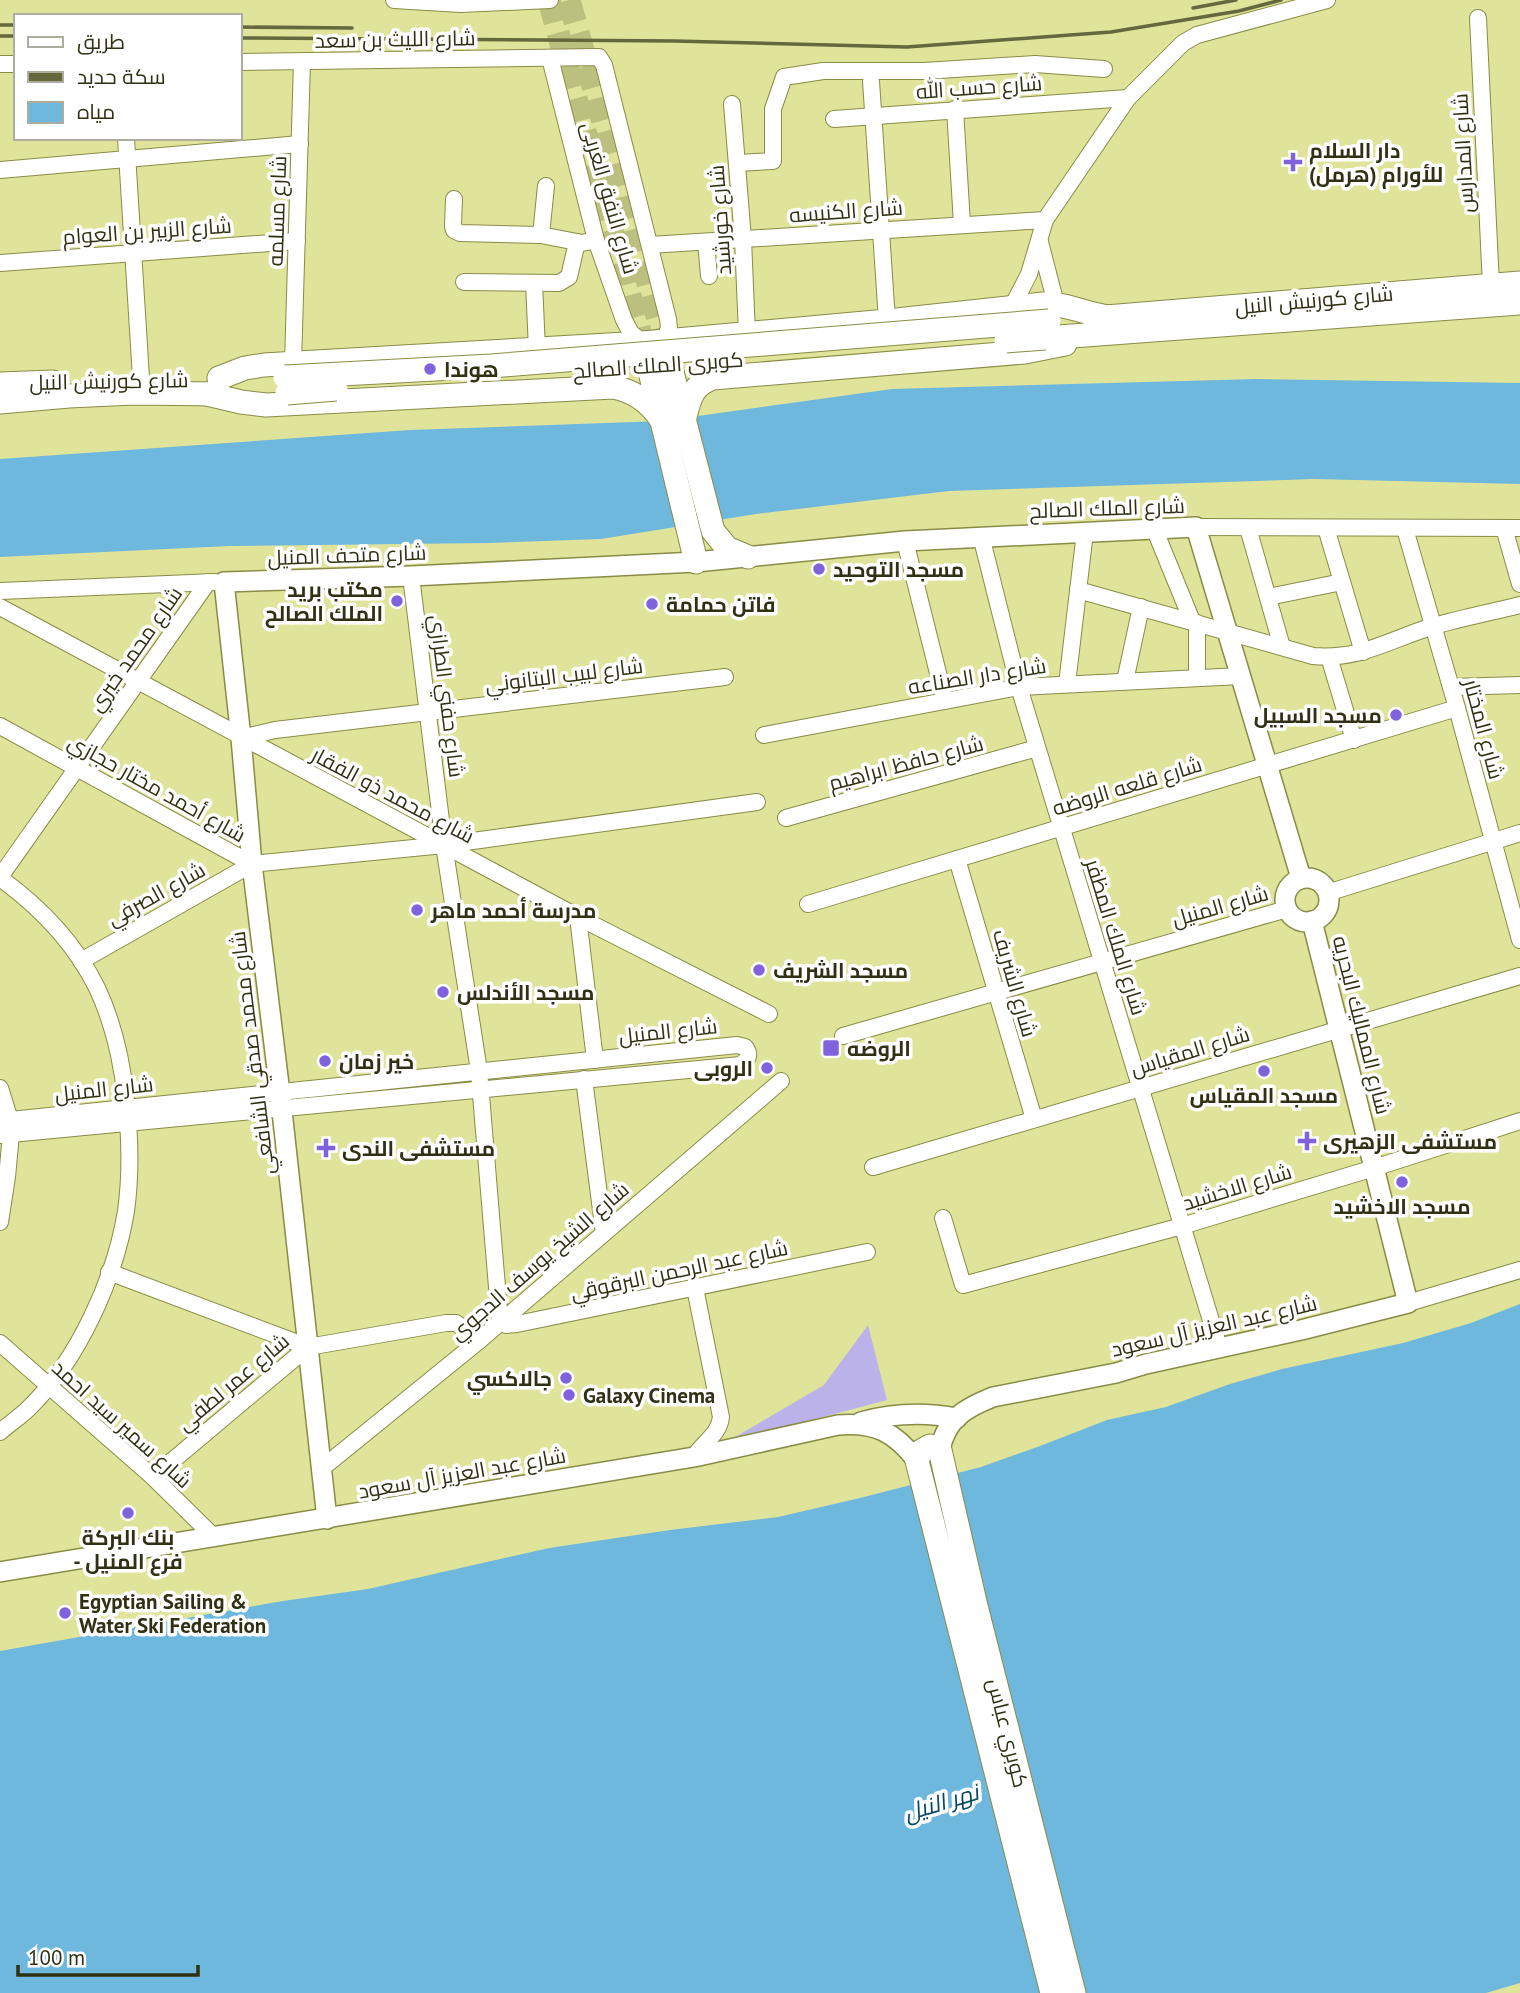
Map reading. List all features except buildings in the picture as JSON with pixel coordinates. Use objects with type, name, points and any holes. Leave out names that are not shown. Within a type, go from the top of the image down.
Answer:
[{"type":"highway","name":"شارع كورنيش النيل","points":[[1109,325],[1520,283]]},
{"type":"highway","name":"شارع كورنيش النيل","points":[[1109,325],[1520,303]]},
{"type":"highway","points":[[213,386],[246,368],[293,362],[653,342],[1056,304],[1109,325]]},
{"type":"highway","points":[[679,415],[697,387],[713,378],[1025,352],[1078,339],[1109,325]]},
{"type":"highway","name":"كوبرى الملك الصالح","points":[[213,386],[287,393],[1109,325]]},
{"type":"highway","points":[[747,334],[742,340],[739,355],[744,369],[750,375]]},
{"type":"highway","points":[[648,397],[653,342]]},
{"type":"highway","points":[[653,342],[679,415],[700,537],[748,557]]},
{"type":"highway","points":[[560,348],[566,390]]},
{"type":"highway","name":"شارع كورنيش النيل","points":[[0,384],[141,378],[213,386]]},
{"type":"highway","name":"شارع كورنيش النيل","points":[[0,402],[213,386]]},
{"type":"highway","points":[[213,386],[241,402],[266,405],[612,387],[648,397],[679,415]]},
{"type":"highway","points":[[919,1468],[921,1451],[935,1447],[940,1450]]},
{"type":"highway","name":"كوبري عباس","points":[[940,1450],[979,1619],[1074,1993]]},
{"type":"highway","name":"كوبري عباس","points":[[919,1468],[1052,1993]]},
{"type":"main road","name":"شارع الملك الصالح","points":[[700,537],[748,557],[905,541],[1196,527]]},
{"type":"main road","points":[[1196,527],[1301,878]]},
{"type":"main road","name":"شارع متحف المنيل","points":[[216,582],[411,576],[700,537]]},
{"type":"main road","name":"شارع محمد صدقي الشافعي","points":[[216,582],[241,738],[252,864],[327,1519]]},
{"type":"main road","points":[[1301,878],[1317,880],[1328,893],[1324,914],[1312,921],[1300,921],[1287,909],[1287,890],[1301,878]]},
{"type":"main road","name":"شارع المماليك البحريه","points":[[1312,921],[1409,1303]]},
{"type":"main road","name":"شارع عبد العزيز آل سعود","points":[[940,1450],[943,1436],[957,1418],[974,1404],[993,1397],[1116,1373],[1409,1303]]},
{"type":"main road","points":[[857,1423],[906,1414],[957,1418]]},
{"type":"main road","name":"شارع عبد العزيز آل سعود","points":[[0,1572],[694,1457],[838,1425],[857,1423],[876,1427],[892,1435],[907,1447],[919,1468]]},
{"type":"street","points":[[394,0],[461,4],[550,0]]},
{"type":"street","points":[[1013,307],[1029,274],[1045,220],[1128,98],[1189,38],[1327,0]]},
{"type":"street","name":"شارع المدارس","points":[[1478,18],[1491,285]]},
{"type":"street","name":"شارع الليث بن سعد","points":[[242,62],[599,57]]},
{"type":"street","name":"شارع النفق الغربى","points":[[550,58],[596,240],[624,320],[631,332],[653,342],[668,328],[668,319],[604,65],[599,57]]},
{"type":"street","name":"شارع مسلمه","points":[[293,362],[302,61]]},
{"type":"street","points":[[737,163],[772,161],[773,109],[784,77],[823,71],[924,71],[1035,64],[1104,69]]},
{"type":"street","points":[[871,81],[887,321]]},
{"type":"street","name":"شارع حسب الله","points":[[834,119],[1128,98]]},
{"type":"street","name":"شارع خورشيد","points":[[732,104],[743,239],[747,334]]},
{"type":"street","points":[[955,109],[962,224]]},
{"type":"street","points":[[126,140],[141,378]]},
{"type":"street","points":[[0,170],[300,144]]},
{"type":"street","points":[[541,235],[546,186]]},
{"type":"street","points":[[454,199],[453,226],[457,232],[541,235],[586,243],[596,240]]},
{"type":"street","name":"شارع الكنيسه","points":[[650,245],[1045,220]]},
{"type":"street","name":"شارع الزبير بن العوام","points":[[0,263],[297,241]]},
{"type":"street","points":[[1039,241],[1056,304]]},
{"type":"street","points":[[464,282],[559,283],[569,277],[577,242]]},
{"type":"street","points":[[706,242],[709,276]]},
{"type":"street","points":[[534,283],[537,349]]},
{"type":"street","name":"شارع الملك الصالح","points":[[1196,527],[1512,528]]},
{"type":"street","points":[[1154,528],[1194,622],[1197,678]]},
{"type":"street","points":[[1248,528],[1282,647]]},
{"type":"street","points":[[1326,528],[1363,652]]},
{"type":"street","points":[[1512,528],[1520,584]]},
{"type":"street","name":"شارع المختار","points":[[1405,529],[1520,940]]},
{"type":"street","points":[[1066,684],[1085,532]]},
{"type":"street","name":"شارع الملك المظفر","points":[[981,536],[1018,687],[1219,1347]]},
{"type":"street","points":[[905,541],[944,701]]},
{"type":"street","name":"شارع حفني الطرازي","points":[[411,576],[444,845],[479,1071],[500,1323]]},
{"type":"street","name":"شارع متحف المنيل","points":[[0,591],[216,582]]},
{"type":"street","name":"شارع محمد خيري","points":[[0,877],[139,681],[216,582]]},
{"type":"street","points":[[1268,597],[1342,582]]},
{"type":"street","points":[[1078,590],[1313,656],[1329,657],[1363,652],[1433,626],[1520,605]]},
{"type":"street","name":"شارع محمد ذو الفقار","points":[[0,607],[578,917],[769,1014]]},
{"type":"street","points":[[1125,681],[1140,607]]},
{"type":"street","points":[[1329,657],[1354,740]]},
{"type":"street","name":"شارع دار الصناعه","points":[[764,735],[1018,687],[1241,676]]},
{"type":"street","name":"شارع لبيب البتانوني","points":[[241,738],[275,730],[725,677]]},
{"type":"street","points":[[1451,688],[1520,685]]},
{"type":"street","name":"شارع قلعه الروضه","points":[[808,904],[1457,709]]},
{"type":"street","name":"شارع أحمد مختار حجازي","points":[[0,726],[252,864],[444,845],[757,802]]},
{"type":"street","name":"شارع حافظ ابراهيم","points":[[786,817],[1037,748]]},
{"type":"street","points":[[1328,893],[1520,832]]},
{"type":"street","name":"شارع الشريف","points":[[957,859],[1034,1119]]},
{"type":"street","name":"شارع الصرفي","points":[[81,961],[252,864]]},
{"type":"street","points":[[0,877],[41,911],[63,935],[97,988],[112,1026],[124,1076],[128,1116],[126,1211],[96,1307],[66,1363],[29,1409],[0,1432]]},
{"type":"street","name":"شارع المنيل","points":[[843,1036],[1287,909]]},
{"type":"street","points":[[578,917],[595,1060]]},
{"type":"street","name":"شارع المقياس","points":[[873,1167],[1520,976]]},
{"type":"street","name":"شارع المنيل","points":[[5,1127],[281,1100],[479,1071],[737,1045],[745,1047],[748,1055],[748,1059],[741,1065],[481,1089],[281,1100]]},
{"type":"street","points":[[584,1079],[604,1233]]},
{"type":"street","name":"شارع الشيخ يوسف الدجوي","points":[[321,1469],[480,1340],[781,1081]]},
{"type":"street","points":[[0,1088],[8,1177],[0,1222]]},
{"type":"street","name":"شارع الاخشيد","points":[[943,1218],[963,1285],[1182,1226],[1520,1121]]},
{"type":"street","name":"شارع عبد الرحمن البرقوقي","points":[[500,1323],[512,1325],[867,1252]]},
{"type":"street","name":"شارع عبد العزيز آل سعود","points":[[1409,1303],[1520,1270]]},
{"type":"street","points":[[109,1272],[308,1347],[453,1322],[480,1340]]},
{"type":"street","points":[[694,1457],[715,1434],[721,1417],[695,1288]]},
{"type":"street","name":"شارع سمير سيد احمد","points":[[0,1343],[153,1477],[214,1537]]},
{"type":"street","name":"شارع عمر لطفي","points":[[153,1477],[308,1347]]},
{"type":"shaded area","points":[[868,1325],[887,1400],[725,1443],[824,1385]]},
{"type":"water","points":[[1257,379],[1520,383],[1520,484],[1314,479],[949,491],[756,514],[601,539],[229,546],[0,557],[0,459],[410,430],[662,421],[892,389]]},
{"type":"water","name":"نهر النيل","points":[[1520,1304],[1520,1983],[1486,1993],[0,1993],[0,1651],[283,1601],[368,1589],[549,1548],[778,1517],[981,1467],[1107,1420],[1166,1407],[1282,1369],[1403,1343],[1471,1323]]},
{"type":"tunnel","points":[[549,0],[643,343]]},
{"type":"tunnel","points":[[569,0],[664,341]]},
{"type":"railway","points":[[1193,8],[1236,0]]},
{"type":"railway","points":[[242,38],[675,41],[907,47],[1111,32],[1239,11],[1281,0]]},
{"type":"railway","points":[[0,25],[14,25]]},
{"type":"railway","points":[[242,27],[352,28]]},
{"type":"railway","points":[[0,36],[14,36]]},
{"type":"place","name":"دار السلام للأورام (هرمل)","points":[[1293,162]]},
{"type":"place","name":"هوندا","points":[[430,369]]},
{"type":"place","name":"مسجد التوحيد","points":[[819,569]]},
{"type":"place","name":"مكتب بريد الملك الصالح","points":[[397,601]]},
{"type":"place","name":"فاتن حمامة","points":[[652,604]]},
{"type":"place","name":"مسجد السبيل","points":[[1396,715]]},
{"type":"place","name":"مدرسة أحمد ماهر","points":[[417,910]]},
{"type":"place","name":"مسجد الشريف","points":[[759,970]]},
{"type":"place","name":"مسجد الأندلس","points":[[443,992]]},
{"type":"place","name":"الروضه","points":[[831,1048]]},
{"type":"place","name":"خير زمان","points":[[325,1061]]},
{"type":"place","name":"الروبى","points":[[767,1068]]},
{"type":"place","name":"مسجد المقياس","points":[[1264,1071]]},
{"type":"place","name":"مستشفى الزهيرى","points":[[1307,1141]]},
{"type":"place","name":"مستشفى الندى","points":[[326,1148]]},
{"type":"place","name":"مسجد الاخشيد","points":[[1402,1182]]},
{"type":"place","name":"جالاكسي","points":[[566,1378]]},
{"type":"place","name":"Galaxy Cinema","points":[[569,1395]]},
{"type":"place","name":"بنك البركة - فرع المنيل","points":[[128,1513]]},
{"type":"place","name":"Egyptian Sailing & Water Ski Federation","points":[[65,1613]]}]
